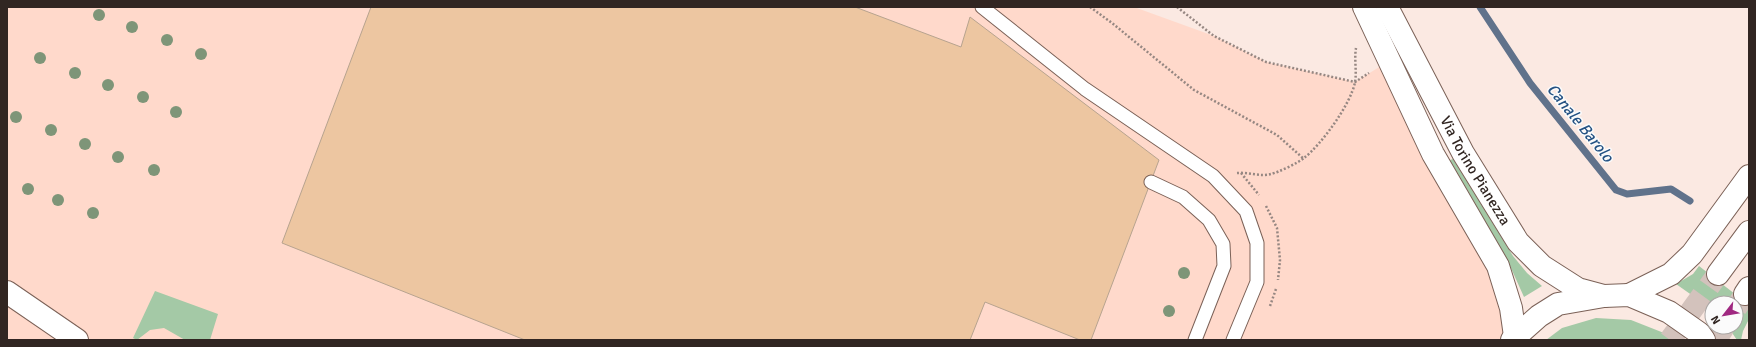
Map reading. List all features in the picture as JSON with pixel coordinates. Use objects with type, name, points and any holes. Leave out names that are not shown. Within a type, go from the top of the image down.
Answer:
[{"type":"main road","name":"Via Torino Pianezza","points":[[1364,7],[1434,154],[1498,266],[1511,308],[1514,338]]},
{"type":"main road","name":"Via Torino Pianezza","points":[[1386,7],[1463,153],[1518,242],[1542,266],[1578,289],[1604,296]]},
{"type":"main road","points":[[1514,338],[1539,316],[1558,304],[1604,296],[1629,295],[1671,274],[1692,254],[1749,176]]},
{"type":"main road","points":[[1718,274],[1749,232]]},
{"type":"main road","points":[[7,292],[77,340]]},
{"type":"main road","points":[[1629,295],[1669,312],[1699,333],[1704,340]]},
{"type":"lane","points":[[982,7],[1085,89],[1213,176],[1246,211],[1258,243],[1257,282],[1233,340]]},
{"type":"lane","points":[[1151,182],[1183,197],[1209,220],[1223,244],[1224,266],[1195,340]]},
{"type":"path","points":[[1090,7],[1112,23],[1194,90],[1276,136],[1304,159]]},
{"type":"path","points":[[1177,7],[1214,36],[1266,62],[1355,82],[1389,61]]},
{"type":"path","points":[[1213,176],[1241,173],[1270,174],[1304,159],[1322,140],[1338,119],[1350,95],[1355,82],[1354,58]]},
{"type":"shaded area","points":[[7,7],[1134,7],[1214,36],[1266,62],[1355,82],[1389,61],[1498,266],[1517,340],[9,340],[7,339]]},
{"type":"green space","points":[[1453,159],[1513,256],[1527,273],[1542,286],[1524,297],[1506,257],[1450,160]]},
{"type":"green space","points":[[1699,266],[1736,295],[1704,295],[1704,304],[1676,284],[1693,274]]},
{"type":"green space","points":[[155,291],[218,314],[210,340],[185,340],[164,328],[150,330],[137,340],[133,338]]},
{"type":"green space","points":[[1744,301],[1749,305],[1749,319],[1744,329]]},
{"type":"green space","points":[[1596,318],[1631,320],[1664,333],[1672,340],[1546,340],[1562,328]]},
{"type":"green space","points":[[1734,335],[1742,335],[1741,340],[1737,340]]},
{"type":"building","points":[[371,7],[855,7],[961,47],[970,17],[1159,160],[1091,340],[1080,340],[985,302],[970,340],[525,340],[282,243]]},
{"type":"waterway","name":"Canale Barolo","points":[[1480,7],[1530,83],[1616,190],[1627,194],[1671,189],[1690,201]]},
{"type":"tunnel","points":[[1670,340],[1718,274]]},
{"type":"tunnel","points":[[1716,340],[1719,335]]}]
